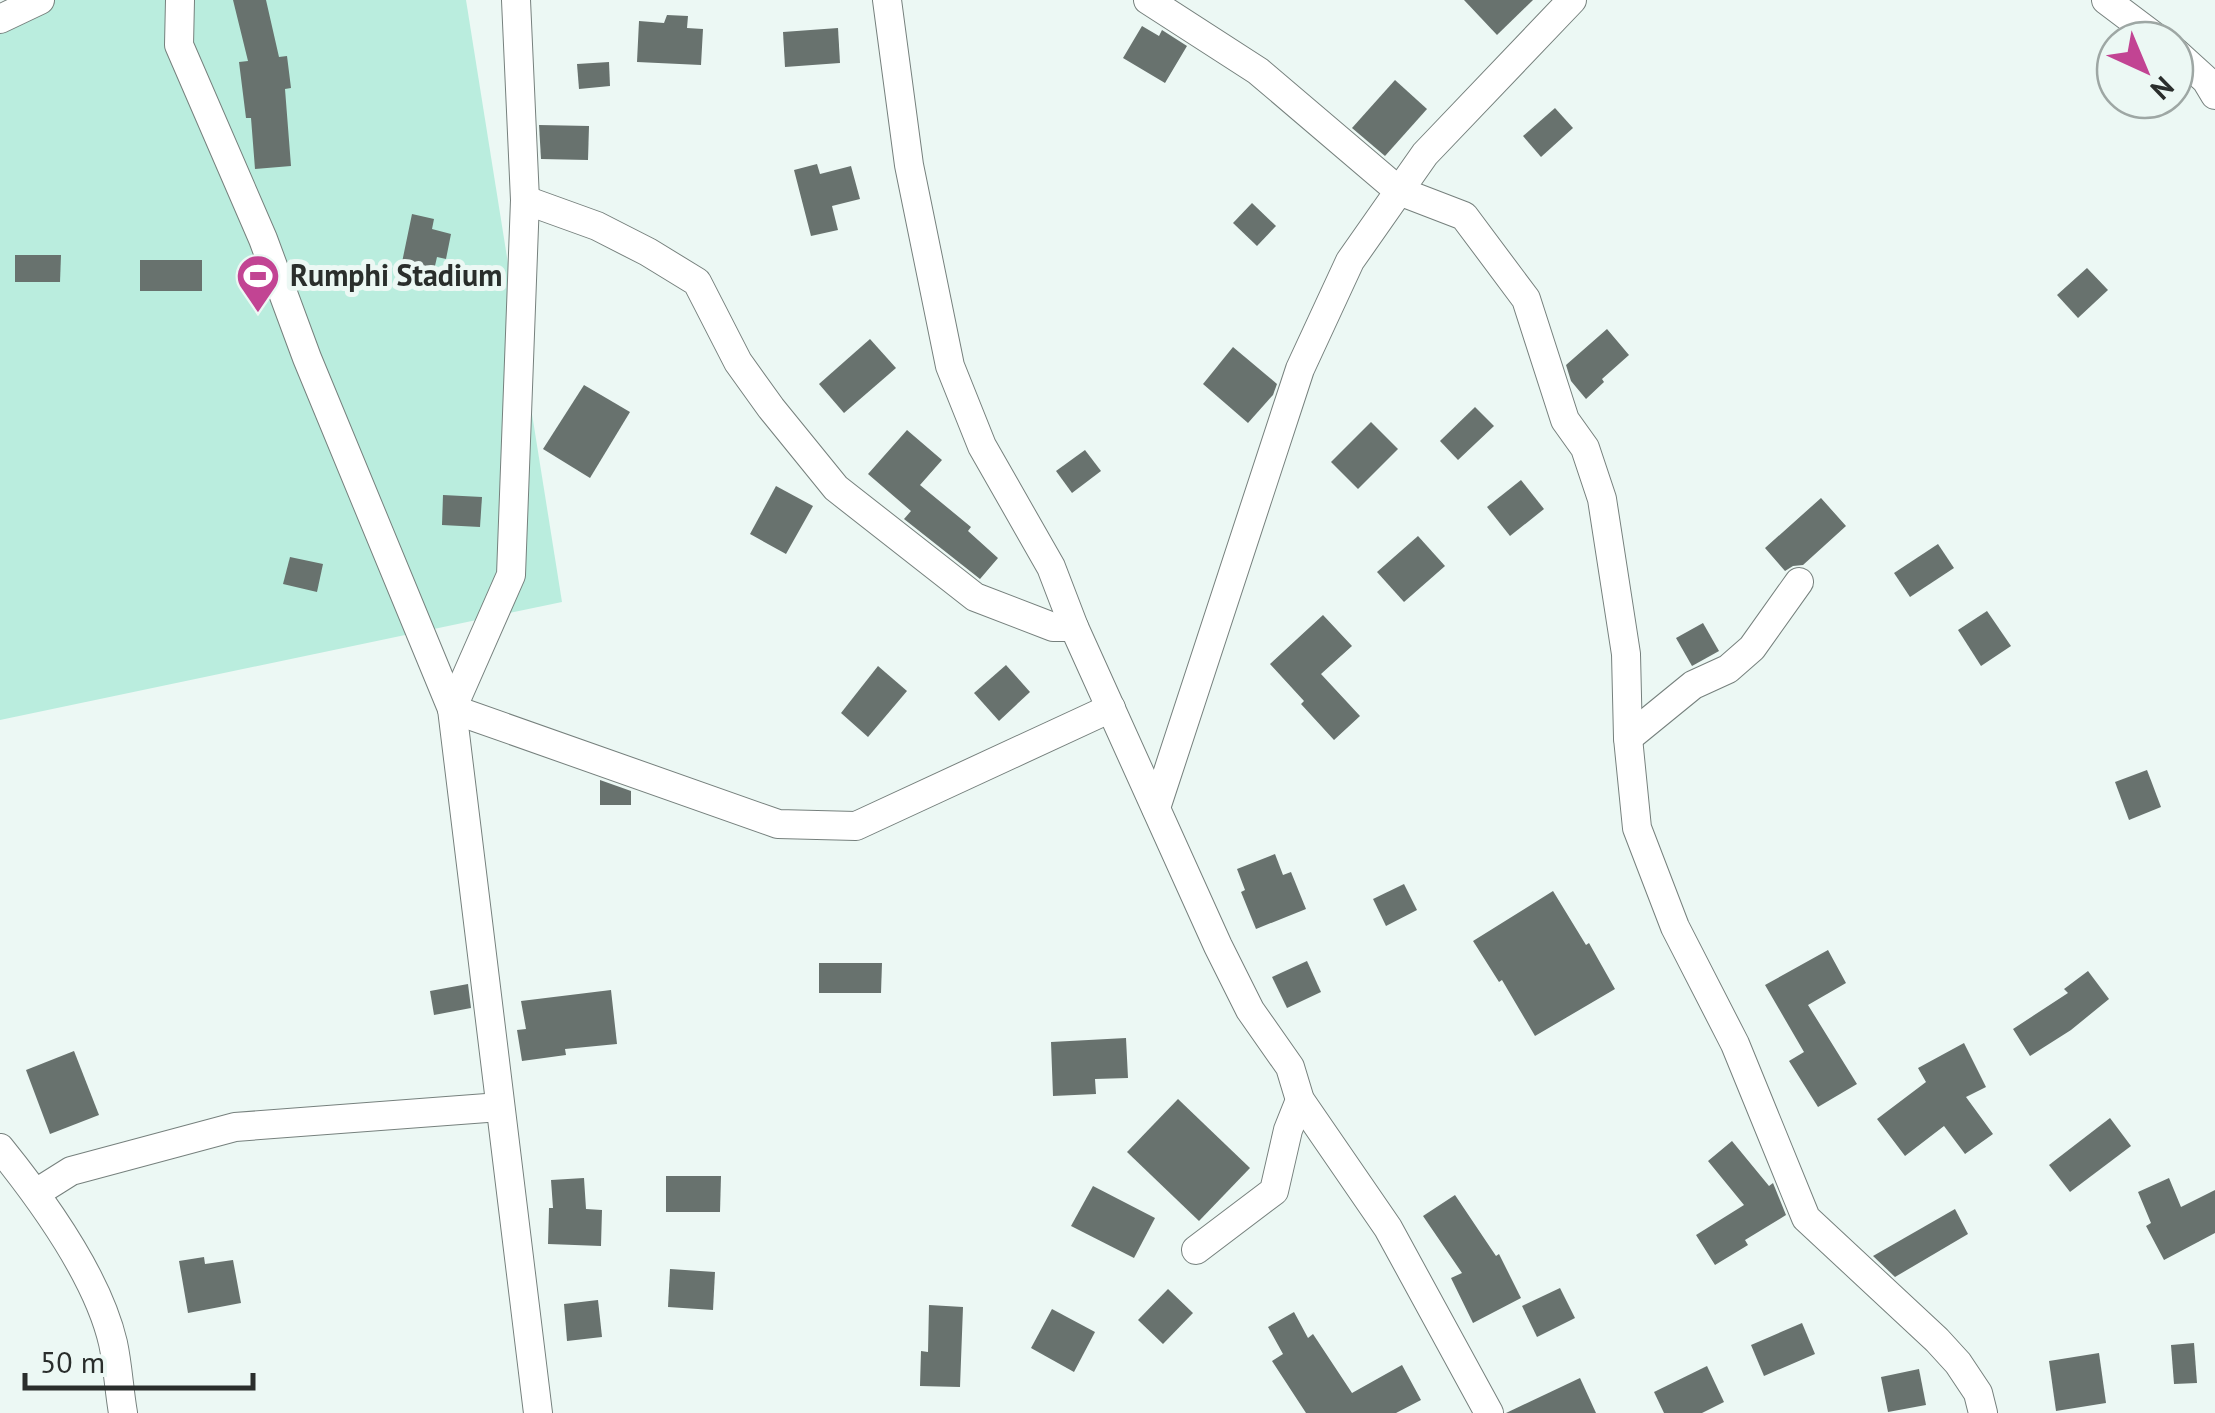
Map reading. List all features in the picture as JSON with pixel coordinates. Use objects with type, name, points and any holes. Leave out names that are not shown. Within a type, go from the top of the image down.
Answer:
[{"type":"street","points":[[0,18],[40,0]]},
{"type":"street","points":[[180,0],[178,44],[263,239],[452,710],[538,1413]]},
{"type":"street","points":[[452,710],[511,575],[526,200],[516,0]]},
{"type":"street","points":[[888,0],[909,165],[950,366],[982,446],[1051,567],[1074,627],[1250,1010],[1290,1067],[1300,1100],[1388,1228],[1489,1413]]},
{"type":"street","points":[[1148,0],[1258,71],[1399,191],[1464,216],[1526,299],[1565,420],[1585,448],[1602,499],[1626,654],[1628,738],[1637,828],[1675,927],[1735,1044],[1806,1218],[1958,1363],[1978,1393],[1983,1413]]},
{"type":"street","points":[[1156,808],[1300,370],[1350,261],[1425,154],[1572,0]]},
{"type":"street","points":[[2106,0],[2132,20]]},
{"type":"street","points":[[2195,70],[2215,95]]},
{"type":"street","points":[[526,200],[597,226],[697,282],[738,362],[836,488],[974,598],[1053,627],[1074,627]]},
{"type":"street","points":[[1628,738],[1693,686],[1728,669],[1752,648],[1798,582]]},
{"type":"street","points":[[452,710],[778,824],[856,826],[1112,708]]},
{"type":"street","points":[[1196,1250],[1274,1191],[1288,1130],[1300,1100]]},
{"type":"street","points":[[36,1192],[70,1172],[235,1127],[500,1107]]},
{"type":"street","points":[[0,1148],[36,1192],[92,1287],[113,1342],[123,1413]]},
{"type":"green space","name":"Rumphi Stadium","points":[[52,0],[466,0],[562,602],[0,720],[0,25]]},
{"type":"building","points":[[233,0],[266,0],[279,57],[287,56],[291,88],[285,89],[291,166],[255,169],[251,118],[246,118],[239,62],[248,61]]},
{"type":"building","points":[[1464,0],[1533,0],[1497,35]]},
{"type":"building","points":[[667,15],[688,16],[687,28],[703,29],[701,65],[637,62],[639,21],[664,23]]},
{"type":"building","points":[[1142,26],[1159,36],[1162,30],[1187,46],[1165,83],[1123,58]]},
{"type":"building","points":[[838,28],[840,63],[785,67],[783,32]]},
{"type":"building","points":[[609,62],[610,86],[579,89],[577,64]]},
{"type":"building","points":[[1395,80],[1427,109],[1385,156],[1352,128]]},
{"type":"building","points":[[1555,108],[1573,128],[1541,157],[1523,136]]},
{"type":"building","points":[[539,125],[589,126],[588,160],[541,159]]},
{"type":"building","points":[[817,164],[820,174],[851,166],[860,199],[832,206],[838,230],[811,236],[794,170]]},
{"type":"building","points":[[1252,203],[1276,226],[1257,246],[1233,223]]},
{"type":"building","points":[[412,214],[434,219],[432,229],[451,234],[446,259],[437,257],[432,279],[400,272]]},
{"type":"building","points":[[15,255],[61,255],[60,282],[15,282]]},
{"type":"building","points":[[140,260],[202,260],[202,291],[140,291]]},
{"type":"building","points":[[2087,268],[2108,290],[2078,318],[2057,295]]},
{"type":"building","points":[[1607,329],[1629,355],[1586,399],[1571,381],[1566,365]]},
{"type":"building","points":[[870,339],[896,368],[844,413],[819,384]]},
{"type":"building","points":[[1233,347],[1277,384],[1273,395],[1248,423],[1203,384]]},
{"type":"building","points":[[584,385],[630,412],[590,478],[543,449]]},
{"type":"building","points":[[1475,407],[1494,426],[1458,460],[1440,441]]},
{"type":"building","points":[[1371,422],[1398,449],[1358,489],[1331,462]]},
{"type":"building","points":[[907,430],[942,460],[920,485],[971,527],[968,531],[998,558],[980,579],[904,519],[911,511],[868,474]]},
{"type":"building","points":[[1085,450],[1101,471],[1072,493],[1056,471]]},
{"type":"building","points":[[1521,480],[1544,509],[1510,536],[1487,507]]},
{"type":"building","points":[[776,486],[813,506],[786,554],[750,534]]},
{"type":"building","points":[[443,495],[482,497],[480,527],[442,525]]},
{"type":"building","points":[[1821,498],[1846,526],[1803,565],[1785,571],[1765,548]]},
{"type":"building","points":[[1418,536],[1445,566],[1404,602],[1377,572]]},
{"type":"building","points":[[1938,544],[1954,568],[1910,597],[1894,573]]},
{"type":"building","points":[[290,557],[323,564],[317,592],[283,584]]},
{"type":"building","points":[[1987,611],[2011,646],[1981,666],[1958,630]]},
{"type":"building","points":[[1323,615],[1352,646],[1321,674],[1360,716],[1334,740],[1270,664]]},
{"type":"building","points":[[1703,623],[1719,651],[1692,666],[1676,638]]},
{"type":"building","points":[[1006,665],[1030,692],[999,721],[974,693]]},
{"type":"building","points":[[878,666],[907,691],[868,737],[841,713]]},
{"type":"building","points":[[2147,770],[2161,807],[2129,820],[2115,782]]},
{"type":"building","points":[[600,780],[631,791],[631,805],[600,805]]},
{"type":"building","points":[[1275,854],[1283,875],[1291,872],[1306,909],[1256,929],[1241,892],[1245,890],[1237,869]]},
{"type":"building","points":[[1404,884],[1417,910],[1386,926],[1373,899]]},
{"type":"building","points":[[1553,891],[1615,989],[1535,1036],[1473,941]]},
{"type":"building","points":[[1828,950],[1846,983],[1808,1005],[1857,1084],[1818,1107],[1789,1061],[1804,1052],[1765,985]]},
{"type":"building","points":[[1307,961],[1321,992],[1287,1008],[1272,977]]},
{"type":"building","points":[[819,963],[882,963],[881,993],[819,993]]},
{"type":"building","points":[[2088,971],[2109,999],[2030,1056],[2013,1029],[2068,993],[2064,989]]},
{"type":"building","points":[[468,984],[471,1008],[434,1015],[430,991]]},
{"type":"building","points":[[611,990],[617,1044],[565,1049],[566,1055],[522,1061],[517,1030],[526,1029],[521,1001]]},
{"type":"building","points":[[1126,1038],[1128,1078],[1095,1079],[1096,1094],[1053,1096],[1051,1042]]},
{"type":"building","points":[[1964,1043],[1986,1087],[1966,1097],[1993,1134],[1965,1154],[1944,1126],[1905,1156],[1877,1119],[1926,1082],[1918,1068]]},
{"type":"building","points":[[74,1051],[99,1115],[50,1134],[26,1070]]},
{"type":"building","points":[[1178,1099],[1250,1168],[1199,1221],[1127,1152]]},
{"type":"building","points":[[2110,1118],[2131,1146],[2070,1192],[2049,1165]]},
{"type":"building","points":[[1732,1141],[1769,1186],[1773,1183],[1786,1215],[1745,1240],[1748,1245],[1715,1265],[1696,1235],[1744,1205],[1708,1161]]},
{"type":"building","points":[[666,1176],[721,1176],[720,1212],[666,1212]]},
{"type":"building","points":[[584,1178],[586,1209],[602,1210],[601,1246],[548,1244],[549,1208],[553,1208],[551,1180]]},
{"type":"building","points":[[2169,1178],[2181,1207],[2215,1190],[2215,1233],[2164,1260],[2146,1226],[2151,1223],[2138,1192]]},
{"type":"building","points":[[1093,1186],[1155,1218],[1134,1258],[1071,1226]]},
{"type":"building","points":[[1455,1195],[1496,1256],[1499,1254],[1521,1298],[1473,1323],[1451,1278],[1462,1273],[1423,1216]]},
{"type":"building","points":[[1955,1209],[1968,1234],[1895,1277],[1873,1256]]},
{"type":"building","points":[[204,1257],[205,1264],[233,1260],[241,1303],[188,1313],[179,1261]]},
{"type":"building","points":[[670,1269],[715,1272],[713,1310],[668,1307]]},
{"type":"building","points":[[1560,1288],[1575,1318],[1537,1337],[1522,1306]]},
{"type":"building","points":[[1168,1289],[1193,1313],[1163,1344],[1138,1320]]},
{"type":"building","points":[[598,1300],[602,1337],[567,1341],[564,1304]]},
{"type":"building","points":[[929,1305],[963,1307],[960,1387],[920,1386],[921,1351],[928,1352]]},
{"type":"building","points":[[1052,1309],[1095,1332],[1074,1372],[1031,1348]]},
{"type":"building","points":[[1294,1312],[1308,1338],[1313,1334],[1352,1393],[1402,1365],[1421,1400],[1396,1413],[1306,1413],[1272,1361],[1283,1354],[1268,1327]]},
{"type":"building","points":[[1802,1323],[1815,1354],[1764,1376],[1751,1345]]},
{"type":"building","points":[[2194,1343],[2197,1383],[2174,1384],[2171,1345]]},
{"type":"building","points":[[2099,1353],[2106,1403],[2056,1411],[2049,1361]]},
{"type":"building","points":[[1707,1366],[1724,1402],[1702,1413],[1664,1413],[1654,1392]]},
{"type":"building","points":[[1919,1369],[1926,1405],[1888,1412],[1881,1377]]},
{"type":"building","points":[[1580,1378],[1596,1413],[1506,1413]]},
{"type":"place","name":"Rumphi Stadium","points":[[258,314]]}]
